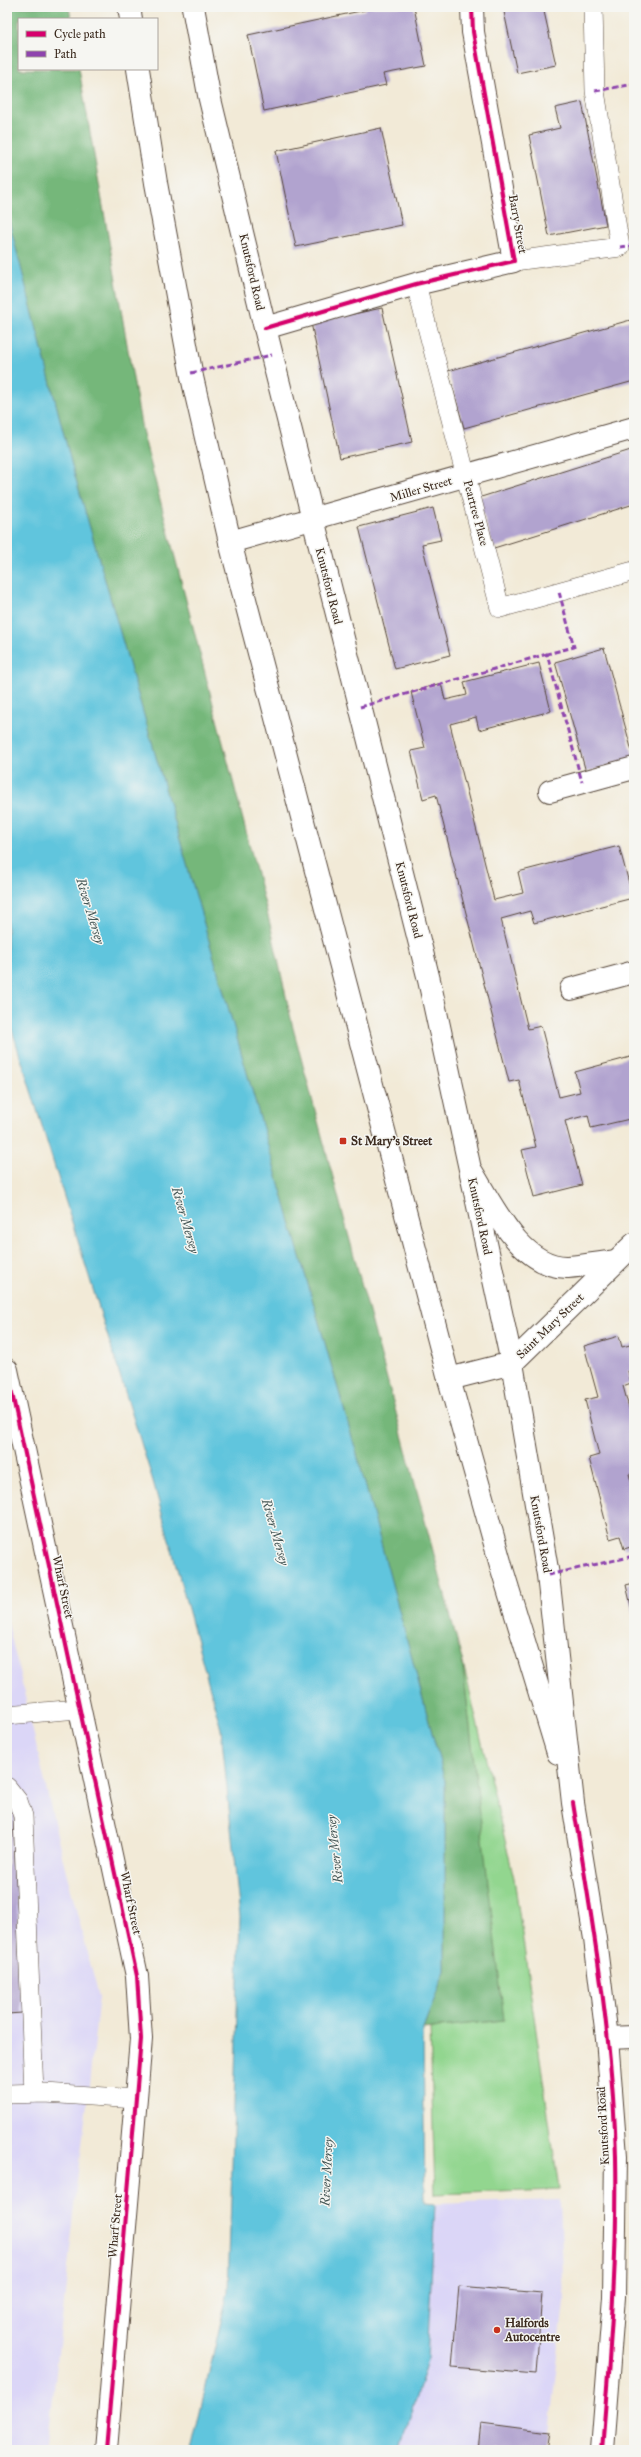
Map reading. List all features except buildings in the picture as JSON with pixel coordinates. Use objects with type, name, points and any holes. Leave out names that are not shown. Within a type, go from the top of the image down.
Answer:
[{"type":"main road","points":[[129,7],[131,18]]},
{"type":"main road","name":"Knutsford Road","points":[[193,7],[209,95],[265,328],[429,980],[512,1363],[548,1575],[573,1803],[595,1939],[607,2038],[616,2156],[614,2297],[602,2450]]},
{"type":"main road","name":"Barry Street","points":[[265,328],[416,284],[514,261],[473,32],[472,7]]},
{"type":"main road","name":"Knutsford Road","points":[[138,70],[156,183],[192,377],[230,542],[449,1379],[502,1568],[573,1803]]},
{"type":"main road","name":"Miller Street","points":[[230,542],[634,428]]},
{"type":"main road","points":[[550,791],[634,768]]},
{"type":"main road","points":[[571,989],[634,972]]},
{"type":"main road","points":[[470,1170],[509,1234],[536,1258],[566,1267],[616,1261]]},
{"type":"main road","name":"Saint Mary Street","points":[[449,1379],[512,1363],[634,1244]]},
{"type":"main road","name":"Wharf Street","points":[[7,1370],[78,1709],[137,1976],[140,2039],[106,2450]]},
{"type":"main road","points":[[607,2038],[634,2037]]},
{"type":"lane","points":[[514,261],[620,247],[595,91],[593,7]]},
{"type":"lane","name":"Peartree Place","points":[[416,284],[500,608],[634,571]]},
{"type":"lane","points":[[7,1715],[78,1709]]},
{"type":"lane","points":[[11,1795],[23,1816],[34,2093]]},
{"type":"lane","points":[[7,2094],[34,2093],[136,2099]]},
{"type":"shaded area","points":[[7,1619],[62,1856],[99,1997],[47,2450],[7,2450]]},
{"type":"shaded area","points":[[560,2200],[564,2302],[547,2450],[400,2450],[427,2360],[435,2204]]},
{"type":"green space","points":[[7,7],[69,7],[71,18],[18,18],[18,70],[79,70],[142,430],[271,928],[293,1028],[462,1659],[504,2020],[423,2029],[445,1971],[445,1781],[358,1458],[71,462],[7,213]]},
{"type":"green space","points":[[462,1659],[514,1878],[559,2190],[435,2194],[430,2028],[503,2020]]},
{"type":"water","name":"River Mersey","points":[[7,213],[71,462],[358,1458],[445,1781],[445,1971],[423,2029],[425,2203],[435,2204],[427,2360],[400,2450],[191,2450],[228,2291],[240,1917],[221,1729],[153,1481],[7,1014]]},
{"type":"marked path","points":[[595,91],[634,84]]},
{"type":"marked path","points":[[620,247],[634,245]]},
{"type":"marked path","points":[[191,373],[272,355]]},
{"type":"marked path","points":[[559,592],[574,647],[547,654],[582,782]]},
{"type":"marked path","points":[[360,707],[547,654]]},
{"type":"marked path","points":[[548,1575],[634,1556]]},
{"type":"cycle path","points":[[265,328],[416,284],[514,261],[473,32],[472,7]]},
{"type":"cycle path","points":[[7,1370],[137,1976],[141,2039],[106,2450]]},
{"type":"cycle path","points":[[573,1803],[606,2024],[611,2069],[616,2157],[615,2267],[602,2450]]},
{"type":"place","name":"St Mary's Street","points":[[343,1141]]},
{"type":"place","name":"Halfords Autocentre","points":[[497,2330]]}]
